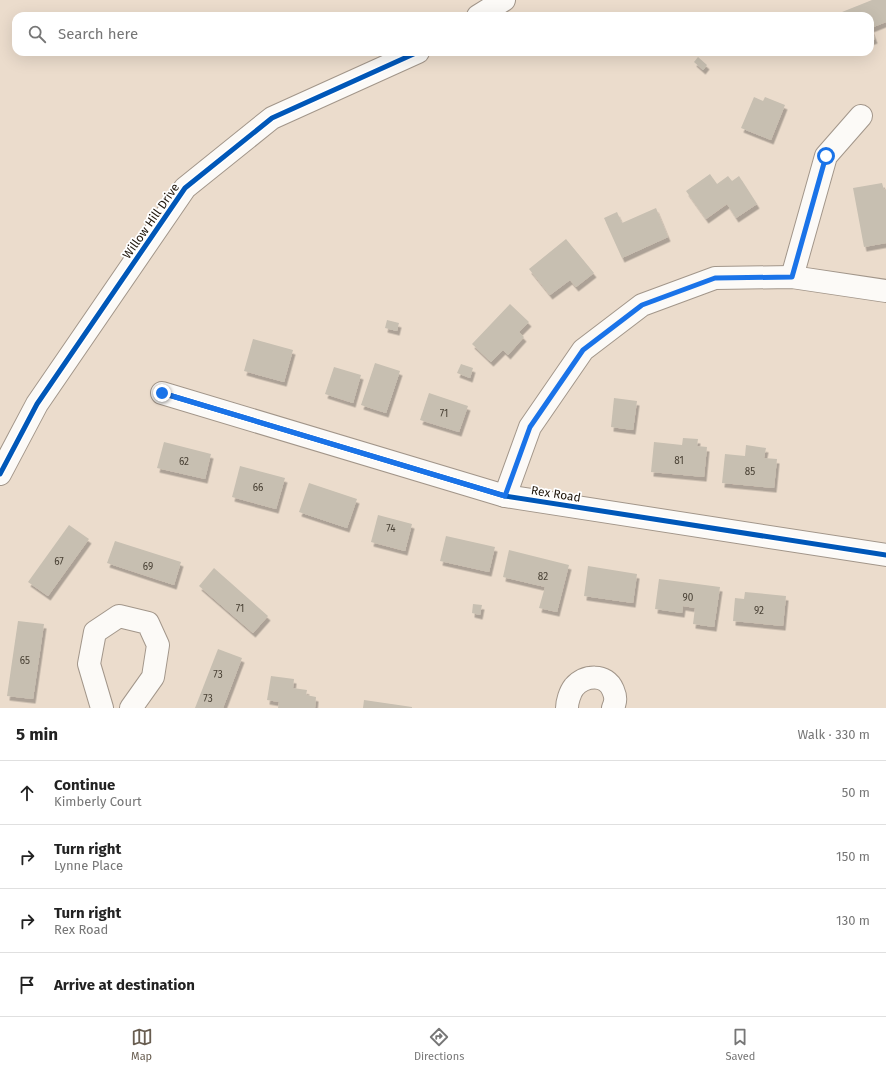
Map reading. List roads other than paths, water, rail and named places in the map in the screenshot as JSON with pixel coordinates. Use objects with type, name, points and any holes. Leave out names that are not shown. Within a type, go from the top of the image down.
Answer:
[{"type":"street","points":[[484,12],[504,0]]},
{"type":"street","name":"Willow Hill Drive","points":[[0,474],[37,404],[185,188],[272,118],[409,56]]},
{"type":"street","points":[[792,277],[826,156],[861,116]]},
{"type":"street","points":[[505,496],[530,427],[583,350],[642,305],[715,278],[792,277],[886,291]]},
{"type":"street","name":"Rex Road","points":[[162,393],[505,496],[886,554]]},
{"type":"street","points":[[102,708],[88,664],[95,632],[119,616],[148,622],[158,645],[153,677],[131,708]]},
{"type":"street","points":[[567,708],[567,703],[573,688],[588,679],[602,678],[610,684],[615,694],[616,702],[613,708]]}]
